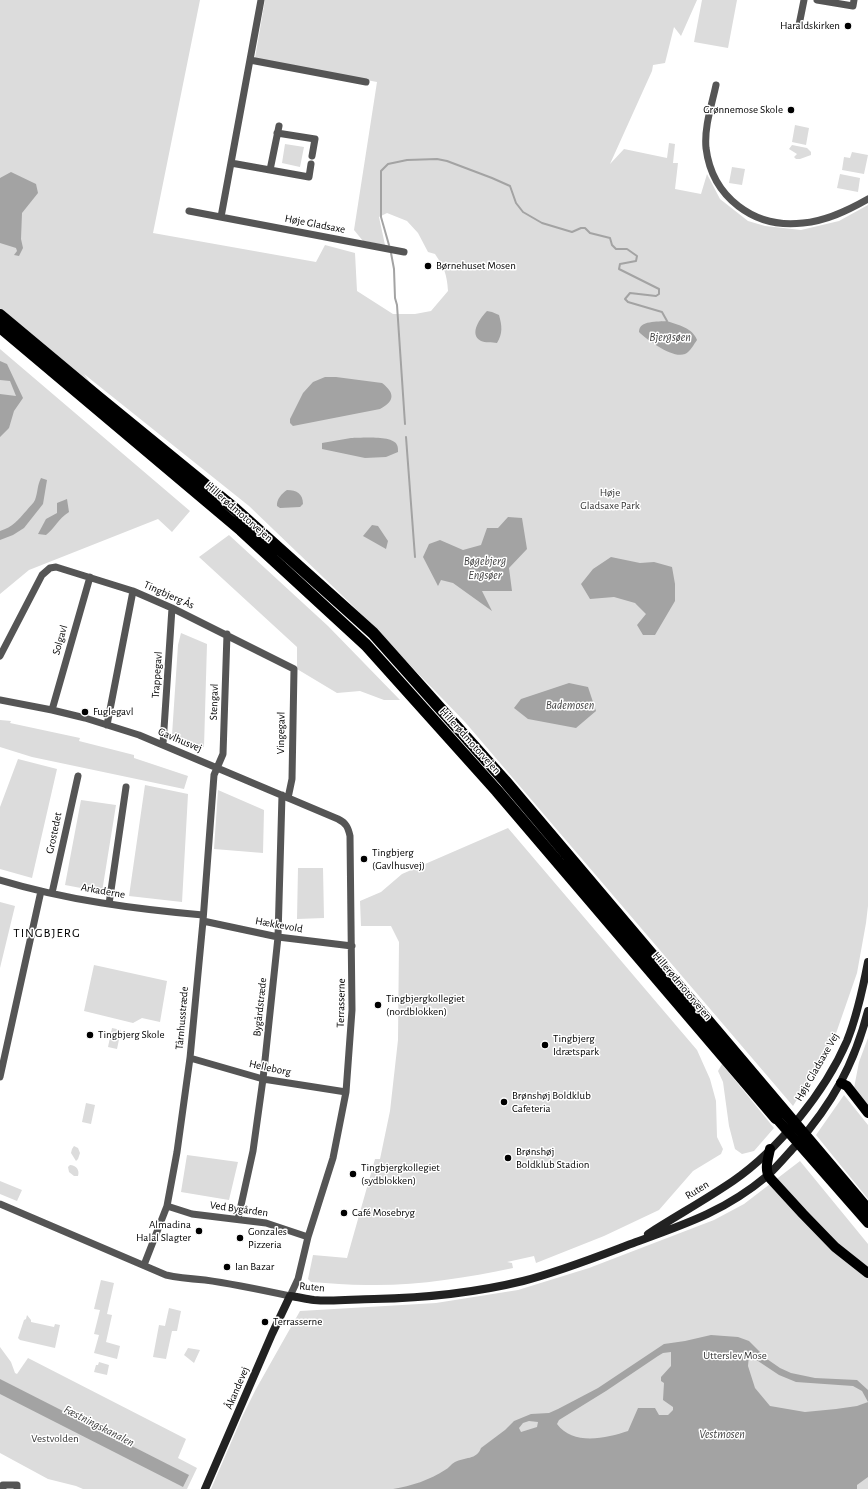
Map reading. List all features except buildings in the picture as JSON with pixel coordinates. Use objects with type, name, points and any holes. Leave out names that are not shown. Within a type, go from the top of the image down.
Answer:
[{"type":"highway","name":"Hillerødmotorvejen","points":[[0,316],[235,509],[373,633],[505,781],[868,1210]]},
{"type":"highway","name":"Hillerødmotorvejen","points":[[0,327],[241,530],[366,645],[497,791],[776,1118]]},
{"type":"main road","points":[[841,1083],[847,1086],[868,1113]]},
{"type":"main road","name":"Hillerødmotorvejen","points":[[776,1118],[868,1223]]},
{"type":"main road","points":[[770,1149],[767,1163],[768,1175],[813,1225],[835,1246],[868,1273]]},
{"type":"street","points":[[221,217],[261,0]]},
{"type":"street","points":[[799,25],[804,0]]},
{"type":"street","points":[[817,0],[852,6],[854,0]]},
{"type":"street","points":[[250,60],[366,82]]},
{"type":"street","points":[[716,85],[707,130],[706,146],[709,163],[715,178],[736,206],[748,214],[769,221],[785,224],[803,223],[825,219],[868,199]]},
{"type":"street","points":[[270,170],[278,129],[315,140],[312,156]]},
{"type":"street","points":[[231,162],[309,177],[311,164]]},
{"type":"street","name":"Høje Gladsaxe","points":[[189,211],[404,252]]},
{"type":"street","name":"Tingbjerg Ås","points":[[0,656],[42,575],[50,568],[56,567],[133,591],[227,634],[294,669]]},
{"type":"street","name":"Solgavl","points":[[52,710],[90,577]]},
{"type":"street","points":[[107,725],[133,591]]},
{"type":"street","name":"Trappegavl","points":[[163,744],[172,608]]},
{"type":"street","name":"Stengavl","points":[[218,768],[223,754],[227,634]]},
{"type":"street","name":"Vingegavl","points":[[285,797],[292,779],[294,669]]},
{"type":"street","name":"Gavlhusvej","points":[[0,700],[52,710],[107,725],[163,744],[345,823]]},
{"type":"street","name":"Tårnhusstræde","points":[[144,1265],[167,1206],[177,1152],[190,1058],[214,775],[218,768]]},
{"type":"street","name":"Grostedet","points":[[52,894],[78,776]]},
{"type":"street","points":[[109,904],[126,786]]},
{"type":"street","name":"Bygårdstræde","points":[[238,1219],[253,1151],[263,1079],[278,938],[285,797]]},
{"type":"street","name":"Terrasserne","points":[[290,1296],[298,1279],[308,1237],[333,1158],[346,1092],[352,1010],[352,946],[350,836],[349,829],[345,823]]},
{"type":"street","name":"Arkaderne","points":[[0,880],[41,892],[203,918]]},
{"type":"street","points":[[0,1077],[41,892]]},
{"type":"street","name":"Hækkevold","points":[[203,918],[278,938],[352,946]]},
{"type":"street","name":"Høje Gladsaxe Vej","points":[[770,1149],[810,1103],[821,1087],[847,1040],[854,1022],[868,962]]},
{"type":"street","points":[[768,1175],[821,1115],[841,1083],[854,1056],[868,1011]]},
{"type":"street","name":"Helleborg","points":[[190,1058],[263,1079],[346,1092]]},
{"type":"street","points":[[821,1087],[829,1083],[841,1083]]},
{"type":"street","name":"Ruten","points":[[632,1244],[734,1180],[770,1149]]},
{"type":"street","name":"Ruten","points":[[0,1204],[166,1275],[183,1279],[205,1280],[229,1284],[316,1300],[394,1299],[438,1296],[488,1289],[536,1277],[583,1262],[699,1219],[726,1205],[768,1175]]},
{"type":"street","name":"Ved Bygården","points":[[167,1206],[192,1214],[266,1223],[308,1237]]},
{"type":"street","name":"Åkandevej","points":[[205,1489],[290,1296]]},
{"type":"street","points":[[3,1489],[3,1485],[17,1485],[17,1489]]},
{"type":"green space","name":"Høje Gladsaxe Park","points":[[0,0],[200,0],[153,233],[316,262],[325,245],[355,253],[357,291],[393,314],[415,314],[431,311],[448,291],[446,275],[441,263],[435,254],[428,252],[418,233],[407,221],[387,213],[379,217],[385,245],[363,241],[354,230],[377,82],[255,58],[265,0],[697,0],[681,36],[674,27],[665,63],[653,65],[652,71],[610,164],[624,149],[667,158],[669,143],[675,144],[673,163],[678,163],[675,189],[701,194],[707,174],[720,199],[748,221],[765,226],[801,230],[839,221],[868,205],[868,906],[857,973],[833,1042],[793,1106],[465,722],[349,602],[249,506],[84,374],[90,382],[0,309]]},
{"type":"green space","points":[[702,0],[737,0],[728,48],[694,42]]},
{"type":"green space","points":[[795,125],[809,128],[806,145],[792,142]]},
{"type":"green space","points":[[285,144],[304,147],[300,167],[282,163]]},
{"type":"green space","points":[[792,145],[807,148],[811,152],[811,155],[796,159],[794,157],[797,154],[789,149]]},
{"type":"green space","points":[[852,152],[868,155],[864,174],[842,170],[844,157],[850,158]]},
{"type":"green space","points":[[732,167],[745,169],[742,185],[729,183]]},
{"type":"green space","points":[[840,174],[860,178],[858,192],[837,188]]},
{"type":"green space","points":[[0,349],[190,511],[172,532],[158,519],[29,570],[0,594]]},
{"type":"green space","points":[[229,535],[328,626],[400,700],[384,700],[360,691],[337,693],[297,669],[297,647],[199,557]]},
{"type":"green space","points":[[181,633],[207,644],[204,747],[172,735],[178,645]]},
{"type":"green space","points":[[0,720],[11,721],[10,723],[80,738],[79,741],[134,755],[134,758],[188,776],[184,789],[32,757],[0,747]]},
{"type":"green space","points":[[18,759],[57,769],[32,878],[0,869],[0,807]]},
{"type":"green space","points":[[145,785],[188,794],[182,902],[129,896]]},
{"type":"green space","points":[[218,790],[264,810],[263,853],[214,849]]},
{"type":"green space","points":[[81,800],[116,805],[102,892],[65,885]]},
{"type":"green space","name":"Tingbjerg Idrætspark","points":[[508,828],[697,1050],[710,1079],[716,1101],[717,1137],[723,1149],[721,1154],[693,1171],[659,1210],[604,1236],[536,1263],[534,1256],[507,1262],[512,1263],[513,1268],[422,1283],[367,1285],[311,1282],[308,1279],[313,1255],[347,1258],[375,1159],[380,1159],[390,1111],[398,1040],[399,942],[391,926],[361,926],[360,901],[381,892],[402,874]]},
{"type":"green space","points":[[298,868],[323,868],[324,918],[297,919]]},
{"type":"green space","points":[[0,902],[15,906],[0,968]]},
{"type":"green space","points":[[94,965],[167,981],[160,1022],[142,1018],[133,1023],[84,1011]]},
{"type":"green space","points":[[112,1028],[121,1030],[117,1049],[108,1047]]},
{"type":"green space","points":[[868,1038],[868,1106],[854,1088],[859,1062]]},
{"type":"green space","points":[[722,1064],[774,1128],[754,1151],[742,1154],[735,1149],[729,1126],[723,1082],[718,1071]]},
{"type":"green space","points":[[844,1095],[868,1125],[868,1199],[816,1135]]},
{"type":"green space","points":[[86,1103],[95,1105],[91,1124],[82,1122]]},
{"type":"green space","points":[[74,1146],[78,1148],[80,1153],[76,1161],[71,1153]]},
{"type":"green space","points":[[187,1155],[238,1162],[229,1200],[181,1192]]},
{"type":"green space","name":"Utterslev Mose","points":[[800,1161],[868,1244],[868,1489],[211,1489],[242,1417],[256,1389],[300,1311],[436,1303],[518,1290],[589,1268],[714,1220],[744,1204]]},
{"type":"green space","points":[[70,1165],[77,1168],[78,1176],[74,1176],[69,1172],[68,1167]]},
{"type":"green space","points":[[0,1181],[22,1190],[17,1201],[0,1194]]},
{"type":"green space","points":[[101,1280],[114,1283],[107,1314],[112,1315],[106,1342],[120,1346],[117,1359],[94,1353],[99,1335],[94,1334],[100,1310],[94,1309]]},
{"type":"green space","points":[[169,1308],[181,1311],[177,1331],[172,1331],[166,1359],[153,1357],[159,1325],[165,1326]]},
{"type":"green space","points":[[27,1315],[31,1322],[54,1327],[55,1324],[60,1325],[55,1348],[20,1340],[18,1338]]},
{"type":"green space","name":"Vestvolden","points":[[0,1347],[11,1362],[15,1373],[17,1374],[28,1358],[186,1439],[178,1458],[197,1468],[187,1489],[83,1489],[48,1479],[0,1453]]},
{"type":"green space","points":[[188,1348],[200,1350],[194,1363],[184,1355]]},
{"type":"green space","points":[[99,1362],[109,1365],[107,1375],[94,1372],[96,1365],[98,1365]]},
{"type":"water","points":[[11,172],[36,184],[38,193],[22,213],[21,239],[23,248],[19,256],[14,255],[17,251],[16,248],[0,243],[0,178]]},
{"type":"water","points":[[487,311],[499,315],[501,329],[497,343],[484,342],[477,338],[477,326]]},
{"type":"water","name":"Bjergsøen","points":[[667,321],[689,330],[695,336],[697,340],[687,353],[680,355],[674,354],[660,348],[639,332],[642,325]]},
{"type":"water","points":[[0,361],[7,364],[23,398],[14,411],[9,428],[0,437],[0,394],[16,396],[10,381],[0,380]]},
{"type":"water","points":[[325,377],[382,383],[389,390],[392,397],[385,406],[380,409],[293,426],[290,423],[290,419],[303,393],[313,382]]},
{"type":"water","points":[[351,438],[383,438],[390,440],[397,445],[398,452],[386,457],[365,458],[322,449],[322,443]]},
{"type":"water","points":[[41,478],[47,480],[43,504],[24,528],[13,535],[0,540],[0,531],[15,523],[34,501]]},
{"type":"water","points":[[287,490],[294,491],[301,495],[303,504],[300,507],[280,508],[277,506],[277,501]]},
{"type":"water","points":[[67,499],[69,512],[46,535],[38,534],[46,519],[57,513],[57,503]]},
{"type":"water","name":"Bøgebjerg Engsøer","points":[[508,517],[522,518],[527,549],[509,568],[512,591],[482,591],[492,611],[453,583],[441,580],[438,586],[423,557],[429,544],[440,540],[463,550],[481,545],[487,528],[498,528]]},
{"type":"water","points":[[372,525],[378,526],[388,541],[386,549],[363,536]]},
{"type":"water","points":[[611,557],[640,563],[654,562],[672,567],[675,584],[675,601],[655,635],[643,635],[637,625],[646,614],[635,603],[614,597],[590,599],[581,584],[593,569]]},
{"type":"water","name":"Bademosen","points":[[569,683],[588,687],[596,711],[576,728],[528,719],[514,708],[521,699]]},
{"type":"water","name":"Vestmosen","points":[[711,1335],[738,1337],[749,1341],[767,1359],[780,1368],[791,1373],[815,1378],[857,1380],[868,1390],[868,1402],[868,1477],[857,1485],[857,1489],[393,1489],[427,1480],[439,1474],[459,1460],[477,1455],[481,1448],[505,1430],[514,1421],[531,1414],[549,1413],[558,1409],[598,1388],[664,1344]],"holes":[[[671,1352],[671,1366],[661,1377],[661,1381],[664,1383],[663,1400],[673,1407],[673,1410],[668,1415],[659,1415],[655,1408],[638,1408],[628,1431],[601,1438],[581,1438],[564,1431],[557,1424],[559,1420],[663,1353]],[[749,1355],[779,1375],[796,1382],[853,1386],[862,1391],[868,1402],[857,1406],[805,1412],[770,1406],[755,1388],[748,1366]],[[529,1421],[538,1422],[537,1427],[521,1432],[519,1428],[523,1423]]]},
{"type":"water","points":[[0,1379],[189,1475],[183,1487],[0,1394]]},
{"type":"waterway","points":[[389,245],[381,217],[381,171],[388,164],[407,160],[437,159],[447,161],[510,186],[516,203],[523,212],[542,223],[572,232],[585,228],[590,233],[610,238],[612,245],[616,249],[627,249],[637,256],[636,261],[620,264],[619,269],[659,289],[659,294],[656,296],[630,293],[625,299],[628,302],[662,312],[667,321]]},
{"type":"waterway","points":[[391,253],[397,305],[405,424]]},
{"type":"waterway","points":[[406,437],[415,557]]},
{"type":"place","name":"Haraldskirken","points":[[848,26]]},
{"type":"place","name":"Grønnemose Skole","points":[[791,110]]},
{"type":"place","name":"Børnehuset Mosen","points":[[428,266]]},
{"type":"place","name":"Fuglegavl","points":[[85,712]]},
{"type":"place","name":"Tingbjerg (Gavlhusvej)","points":[[364,859]]},
{"type":"place","name":"Tingbjergkollegiet (nordblokken)","points":[[378,1005]]},
{"type":"place","name":"Tingbjerg Skole","points":[[90,1035]]},
{"type":"place","name":"Tingbjerg Idrætspark","points":[[545,1045]]},
{"type":"place","name":"Brønshøj Boldklub Cafeteria","points":[[504,1102]]},
{"type":"place","name":"Brønshøj Boldklub Stadion","points":[[508,1158]]},
{"type":"place","name":"Tingbjergkollegiet (sydblokken)","points":[[353,1174]]},
{"type":"place","name":"Café Mosebryg","points":[[344,1213]]},
{"type":"place","name":"Almadina Halal Slagter","points":[[199,1231]]},
{"type":"place","name":"Gonzales Pizzeria","points":[[240,1238]]},
{"type":"place","name":"Ian Bazar","points":[[227,1267]]},
{"type":"place","name":"Terrasserne","points":[[265,1322]]},
{"type":"district","name":"TINGBJERG","points":[[47,933]]},
{"type":"water label","name":"Fæstningskanalen","points":[[99,1426]]}]
